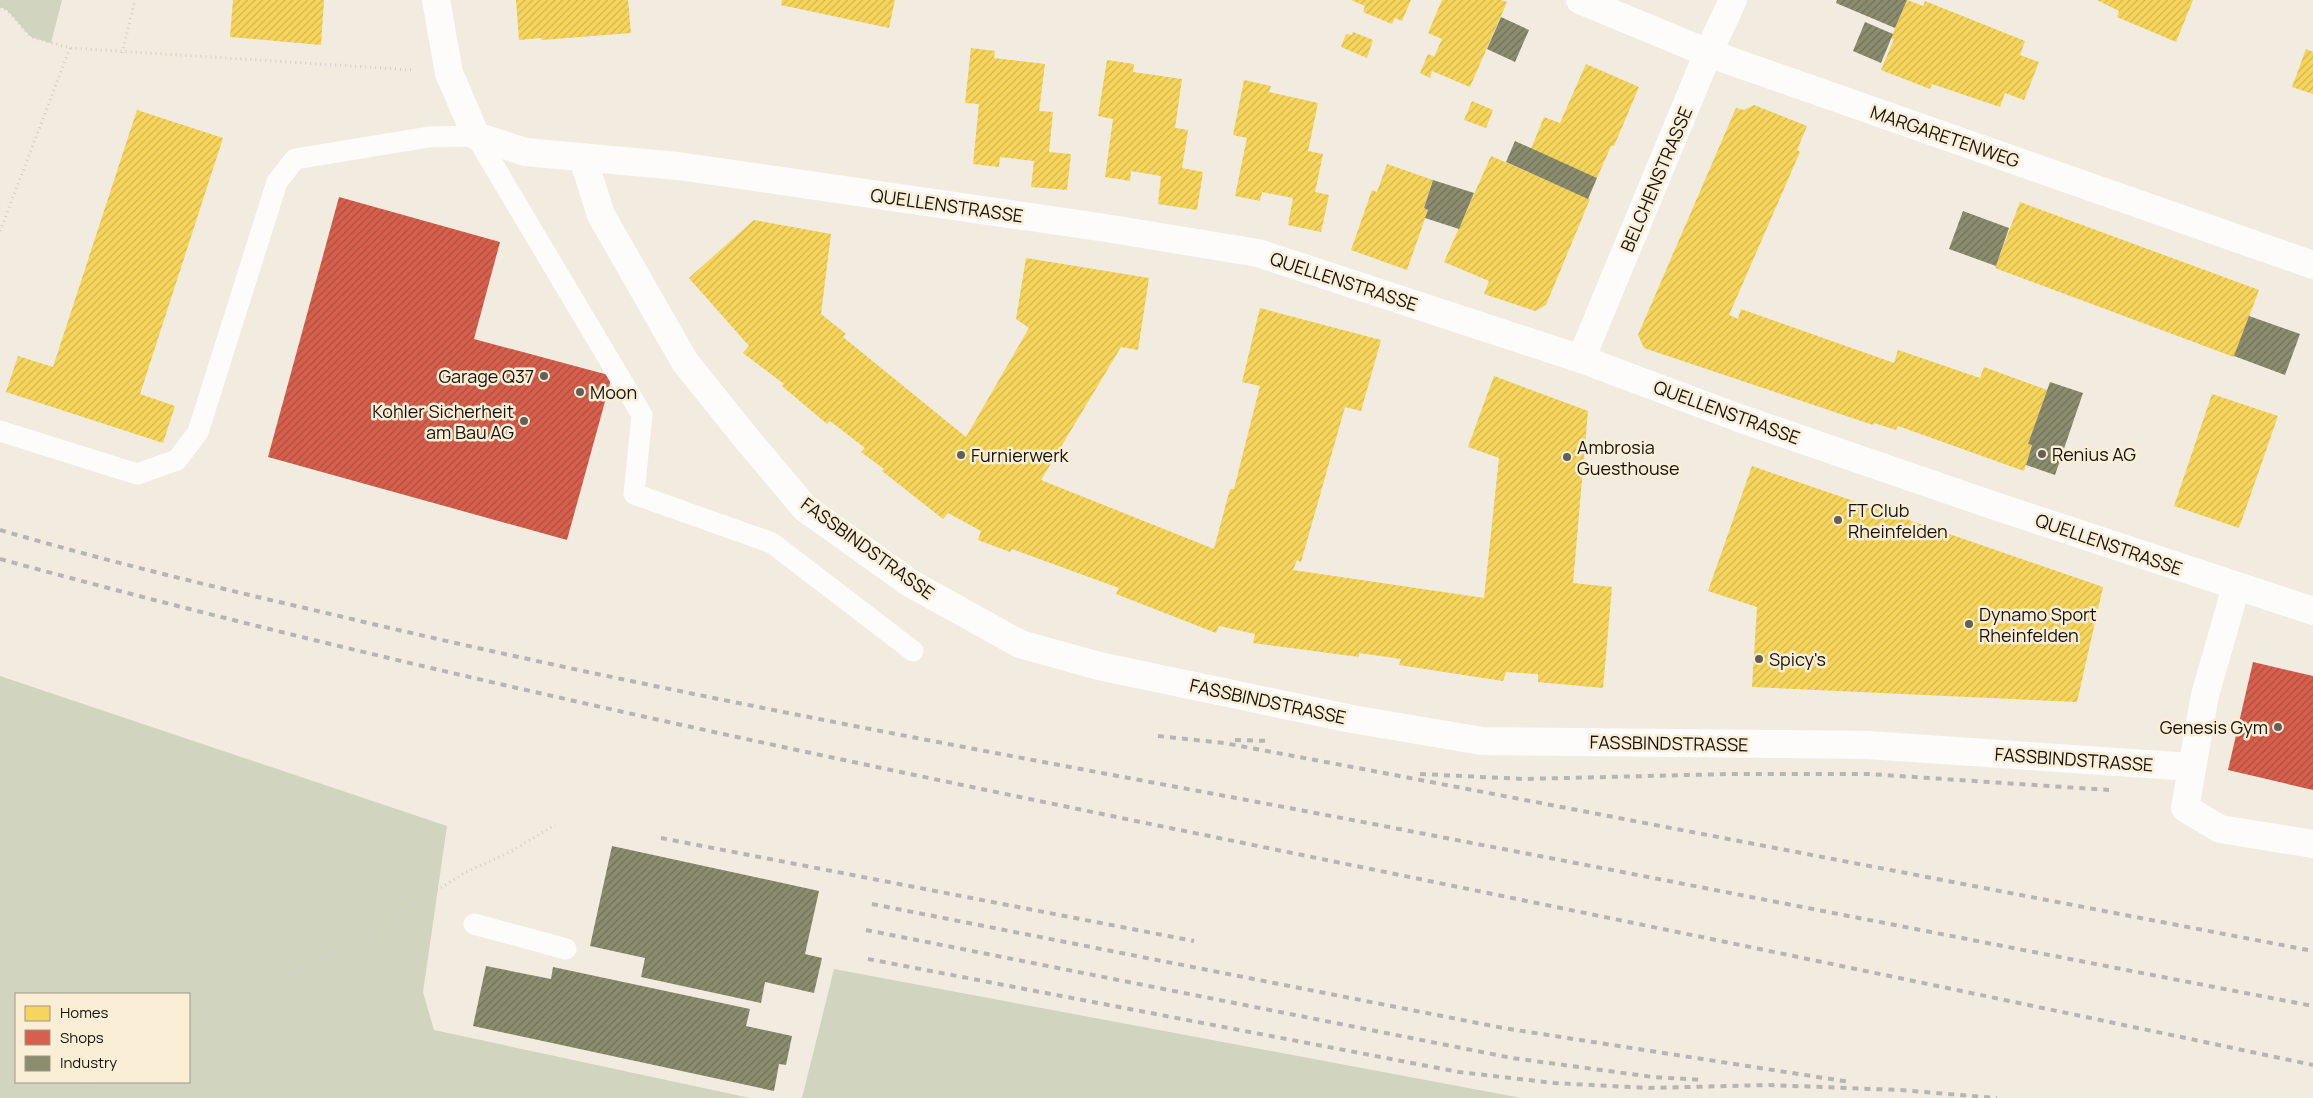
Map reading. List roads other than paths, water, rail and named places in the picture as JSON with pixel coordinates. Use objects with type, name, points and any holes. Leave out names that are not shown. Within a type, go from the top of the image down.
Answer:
[{"type":"street","points":[[436,0],[449,72],[476,136]]},
{"type":"street","name":"MARGARETENWEG","points":[[1580,0],[1708,53],[2313,265]]},
{"type":"street","name":"BELCHENSTRASSE","points":[[1582,359],[1708,53],[1733,0]]},
{"type":"street","name":"QUELLENSTRASSE","points":[[476,136],[525,152],[678,166],[1106,228],[1258,253],[1582,359],[1739,418],[2236,587],[2313,611]]},
{"type":"street","name":"FASSBINDSTRASSE","points":[[583,158],[601,215],[685,362],[746,438],[806,508],[910,583],[1020,644],[1099,666],[1294,707],[1482,741],[1868,745],[2191,767]]},
{"type":"street","points":[[2236,587],[2205,695],[2185,808],[2220,829],[2313,844]]},
{"type":"lane","points":[[0,431],[138,474],[177,460],[198,432],[277,182],[295,159],[429,137],[476,136],[642,415],[634,494],[772,543],[913,651]]},
{"type":"lane","points":[[474,924],[566,948]]},
{"type":"railway","points":[[0,530],[120,563],[241,593],[554,665],[670,689],[2313,1006]]},
{"type":"railway","points":[[0,559],[311,639],[781,747],[1916,981],[2313,1065]]},
{"type":"railway","points":[[1158,736],[1224,743],[2313,951]]},
{"type":"railway","points":[[1235,740],[1270,741]]},
{"type":"railway","points":[[1420,774],[1524,779],[1730,774],[1869,774],[2109,790]]},
{"type":"railway","points":[[661,838],[1194,941]]},
{"type":"railway","points":[[872,904],[1503,1028],[1850,1082]]},
{"type":"railway","points":[[866,930],[1512,1058],[1653,1077],[1704,1080]]},
{"type":"railway","points":[[868,959],[1459,1072],[1554,1083],[1649,1088],[1769,1085],[1899,1090],[1997,1098]]},
{"type":"place","name":"Garage Q37","points":[[544,376]]},
{"type":"place","name":"Moon","points":[[580,392]]},
{"type":"place","name":"Kohler Sicherheit am Bau AG","points":[[524,421]]},
{"type":"place","name":"Renius AG","points":[[2042,454]]},
{"type":"place","name":"Furnierwerk","points":[[961,455]]},
{"type":"place","name":"Ambrosia Guesthouse","points":[[1567,457]]},
{"type":"place","name":"FT Club Rheinfelden","points":[[1838,520]]},
{"type":"place","name":"Dynamo Sport Rheinfelden","points":[[1969,624]]},
{"type":"place","name":"Spicy's","points":[[1759,659]]},
{"type":"place","name":"Genesis Gym","points":[[2278,727]]}]
